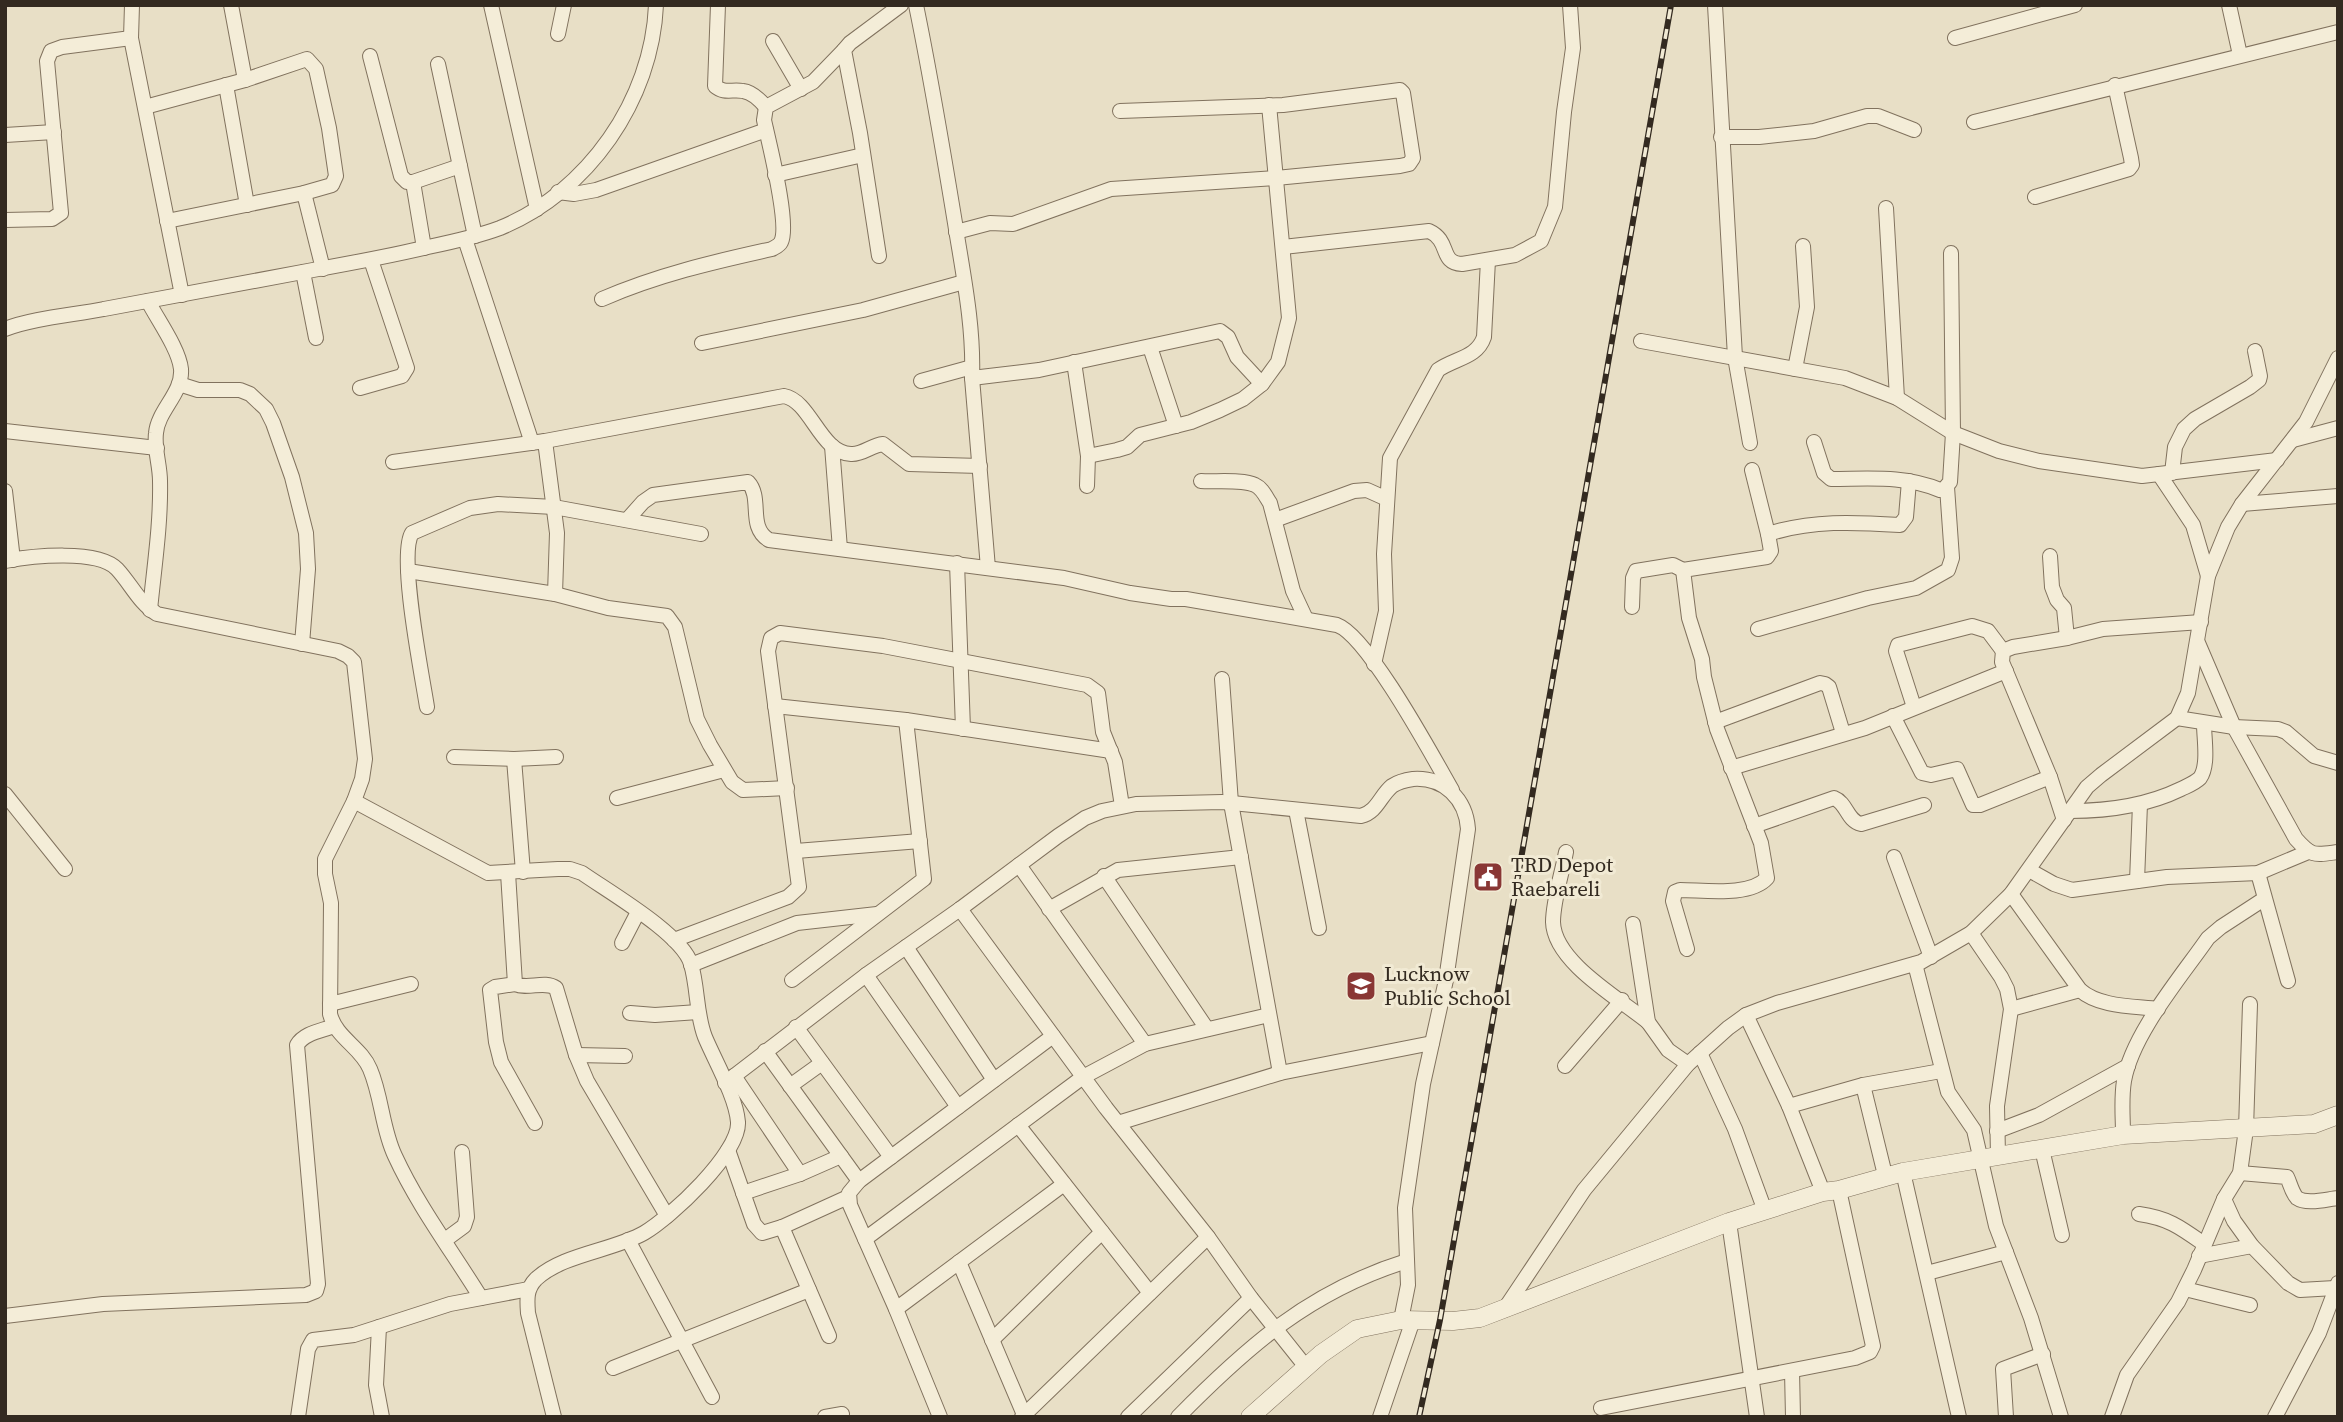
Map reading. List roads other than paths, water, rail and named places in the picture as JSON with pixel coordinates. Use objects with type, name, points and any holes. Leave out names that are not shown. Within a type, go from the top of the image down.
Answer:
[{"type":"street","points":[[132,5],[131,38],[182,295]]},
{"type":"street","points":[[231,5],[245,80]]},
{"type":"street","points":[[491,5],[537,209]]},
{"type":"street","points":[[558,34],[564,5]]},
{"type":"street","points":[[5,328],[372,260],[470,238],[512,222],[537,209],[558,192],[596,158],[615,131],[631,104],[647,61],[655,30],[656,5]]},
{"type":"street","points":[[718,5],[715,86],[722,91],[744,91],[758,98],[766,107]]},
{"type":"street","points":[[602,299],[673,271],[777,246],[781,241],[783,208],[764,120],[766,107],[802,89],[820,76],[850,43],[901,5]]},
{"type":"street","points":[[916,5],[933,86],[964,282],[988,568]]},
{"type":"street","points":[[1283,247],[1429,232],[1438,235],[1443,241],[1449,260],[1455,264],[1515,255],[1541,241],[1555,207],[1573,48],[1570,5]]},
{"type":"street","points":[[1715,5],[1735,357],[1750,443]]},
{"type":"street","points":[[1955,38],[2075,5]]},
{"type":"street","points":[[2229,5],[2240,55]]},
{"type":"street","points":[[1974,122],[2338,32]]},
{"type":"street","points":[[5,220],[52,219],[61,213],[47,61],[51,51],[62,47],[131,38]]},
{"type":"street","points":[[772,41],[802,89]]},
{"type":"street","points":[[844,50],[879,257]]},
{"type":"street","points":[[370,55],[401,176],[407,182],[413,182],[460,166]]},
{"type":"street","points":[[145,107],[245,80],[303,60],[314,65],[329,128],[336,176],[332,185],[167,221]]},
{"type":"street","points":[[438,64],[460,166],[470,238],[539,442],[554,507],[557,543],[555,594]]},
{"type":"street","points":[[226,85],[247,205]]},
{"type":"street","points":[[2035,197],[2125,171],[2132,165],[2115,85]]},
{"type":"street","points":[[956,232],[990,223],[1013,224],[1111,189],[1276,178],[1400,166],[1409,164],[1413,158],[1403,93],[1400,90],[1269,105],[1119,111]]},
{"type":"street","points":[[1088,456],[1127,447],[1140,435],[1176,426],[1243,399],[1262,384],[1278,362],[1289,318],[1269,105]]},
{"type":"street","points":[[1721,137],[1759,137],[1805,132],[1835,127],[1867,116],[1878,116],[1914,130]]},
{"type":"street","points":[[558,192],[573,194],[596,190],[766,130]]},
{"type":"street","points":[[5,135],[54,132]]},
{"type":"street","points":[[775,175],[863,155]]},
{"type":"street","points":[[413,182],[424,248]]},
{"type":"street","points":[[304,193],[323,269]]},
{"type":"street","points":[[1886,208],[1897,398]]},
{"type":"street","points":[[1795,369],[1807,307],[1803,246]]},
{"type":"street","points":[[1758,629],[1868,598],[1916,588],[1948,570],[1952,558],[1947,487],[1950,482],[1953,433],[1951,253]]},
{"type":"street","points":[[360,388],[402,376],[407,369],[372,260]]},
{"type":"street","points":[[1374,664],[1386,611],[1384,578],[1390,458],[1438,370],[1475,352],[1481,346],[1484,337],[1488,260]]},
{"type":"street","points":[[303,272],[316,338]]},
{"type":"street","points":[[702,343],[863,310],[964,282]]},
{"type":"street","points":[[148,301],[178,358],[181,373],[179,384],[157,426],[160,503],[150,610]]},
{"type":"street","points":[[921,381],[972,372],[1039,370],[1220,331],[1228,337],[1237,357],[1262,384]]},
{"type":"street","points":[[1641,341],[1845,378],[1897,398],[1953,433],[1999,451],[2039,461],[2142,476],[2277,460]]},
{"type":"street","points":[[1150,347],[1176,426]]},
{"type":"street","points":[[2208,576],[2193,525],[2166,474],[2184,429],[2195,419],[2259,380],[2255,351]]},
{"type":"street","points":[[1504,1310],[1584,1190],[1700,1053],[1746,1015],[1777,1003],[1914,964],[1971,933],[2011,894],[2087,787],[2176,718],[2188,693],[2208,576],[2228,527],[2242,504],[2306,422],[2338,358]]},
{"type":"street","points":[[1074,362],[1088,456],[1087,486]]},
{"type":"street","points":[[179,384],[198,390],[240,390],[250,394],[259,400],[273,423],[292,477],[306,533],[308,569],[302,644]]},
{"type":"street","points":[[393,462],[539,442],[784,396],[794,400],[832,446],[850,454],[883,444],[909,464],[980,466]]},
{"type":"street","points":[[2293,440],[2338,428]]},
{"type":"street","points":[[5,431],[156,447]]},
{"type":"street","points":[[1814,442],[1824,473],[1831,480],[1884,477],[1940,490],[1947,487]]},
{"type":"street","points":[[832,446],[840,549]]},
{"type":"street","points":[[1632,607],[1633,578],[1636,571],[1644,568],[1674,565],[1683,570],[1767,557],[1771,551],[1752,470]]},
{"type":"street","points":[[1201,481],[1255,485],[1270,503],[1293,591],[1306,619]]},
{"type":"street","points":[[1768,534],[1812,523],[1900,525],[1906,517],[1909,481]]},
{"type":"street","points":[[627,520],[653,495],[748,482],[753,490],[757,526],[762,536],[778,542],[1064,578],[1148,596],[1186,599],[1346,628],[1374,664],[1415,726],[1462,805],[1468,829],[1446,979],[1423,1084],[1405,1208],[1407,1320],[1380,1417]]},
{"type":"street","points":[[1275,520],[1354,491],[1367,490],[1387,499]]},
{"type":"street","points":[[2242,504],[2338,496]]},
{"type":"street","points":[[6,500],[9,560],[82,556],[100,558],[114,566],[150,610],[168,618],[345,653],[354,663],[365,759],[362,779],[354,801],[325,859],[331,903],[330,1014],[334,1026],[359,1051],[370,1069],[394,1155],[481,1298]]},
{"type":"street","points":[[427,707],[408,571],[408,541],[415,531],[479,505],[498,504],[554,507],[701,534]]},
{"type":"street","points":[[2050,556],[2052,587],[2064,608],[2067,638]]},
{"type":"street","points":[[957,564],[963,729]]},
{"type":"street","points":[[1683,570],[1689,618],[1702,659],[1715,722],[1765,857],[1768,878],[1753,887],[1724,891],[1681,890],[1673,895],[1687,949]]},
{"type":"street","points":[[408,571],[555,594],[608,608],[662,615],[670,619],[675,627],[697,719],[732,782],[743,790],[787,788]]},
{"type":"street","points":[[2003,651],[2103,629],[2201,622]]},
{"type":"street","points":[[1914,707],[1896,651],[1898,645],[1972,626],[1988,631],[2003,651]]},
{"type":"street","points":[[674,940],[793,894],[799,887],[768,644],[771,638],[780,633],[883,646],[1094,688],[1100,700],[1103,732],[1117,774],[1122,806]]},
{"type":"street","points":[[2198,643],[2234,727],[2296,839],[2308,852],[2338,852]]},
{"type":"street","points":[[2003,651],[2001,656],[2006,671],[2067,816]]},
{"type":"street","points":[[1731,768],[1865,728],[2006,671]]},
{"type":"street","points":[[1222,679],[1231,803],[1280,1073]]},
{"type":"street","points":[[1715,722],[1820,683],[1829,687],[1843,733]]},
{"type":"street","points":[[775,706],[906,720],[1111,751]]},
{"type":"street","points":[[1893,716],[1922,773],[1931,775],[1957,769],[1973,805],[1980,805],[2050,777]]},
{"type":"street","points":[[2176,718],[2204,724],[2278,729],[2286,732],[2314,755],[2338,763]]},
{"type":"street","points":[[792,980],[924,879],[906,720]]},
{"type":"street","points":[[2067,816],[2140,804],[2167,796],[2195,782],[2201,776],[2204,766],[2204,724]]},
{"type":"street","points":[[454,757],[556,757]]},
{"type":"street","points":[[514,759],[515,984]]},
{"type":"street","points":[[617,798],[724,769]]},
{"type":"street","points":[[730,1079],[866,975],[1085,818],[1122,806],[1231,803],[1349,816],[1366,815],[1392,786],[1408,780],[1421,779],[1440,784],[1452,791]]},
{"type":"street","points":[[5,794],[65,869]]},
{"type":"street","points":[[1754,826],[1834,799],[1841,802],[1853,821],[1861,824],[1924,805]]},
{"type":"street","points":[[354,801],[488,873],[570,869],[582,873],[674,940],[691,965],[702,1030],[730,1079],[800,1174]]},
{"type":"street","points":[[2137,881],[2140,804]]},
{"type":"street","points":[[1296,810],[1319,928]]},
{"type":"street","points":[[796,851],[920,841]]},
{"type":"street","points":[[1566,852],[1553,921],[1563,949],[1581,970],[1648,1022],[1668,1050],[1688,1065]]},
{"type":"street","points":[[2029,870],[2054,884],[2072,890],[2167,877],[2258,873],[2308,852]]},
{"type":"street","points":[[1894,857],[1931,957]]},
{"type":"street","points":[[1049,909],[1118,870],[1241,858]]},
{"type":"street","points":[[1019,866],[1144,1044]]},
{"type":"street","points":[[2258,873],[2288,981]]},
{"type":"street","points":[[1104,876],[1207,1029]]},
{"type":"street","points":[[2011,894],[2080,990],[2091,999],[2158,1009]]},
{"type":"street","points":[[2123,1135],[2124,1081],[2146,1028],[2208,938],[2264,899]]},
{"type":"street","points":[[960,909],[1083,1077],[1306,1367]]},
{"type":"street","points":[[622,943],[638,912]]},
{"type":"street","points":[[691,965],[797,923],[877,914]]},
{"type":"street","points":[[1633,923],[1648,1022]]},
{"type":"street","points":[[1971,933],[2001,977],[2007,989],[2011,1009],[2001,1071],[1997,1131],[1990,1157],[1989,1202],[2043,1354],[2061,1417]]},
{"type":"street","points":[[906,947],[994,1080]]},
{"type":"street","points":[[1914,964],[1948,1093],[1972,1124],[1990,1157]]},
{"type":"street","points":[[866,975],[958,1107]]},
{"type":"street","points":[[330,1004],[411,984]]},
{"type":"street","points":[[535,1123],[508,1077],[496,1042],[490,990],[495,987],[550,984],[556,988],[576,1055],[598,1102],[667,1216]]},
{"type":"street","points":[[2011,1009],[2080,990]]},
{"type":"street","points":[[1565,1066],[1622,1000]]},
{"type":"street","points":[[2112,1417],[2127,1375],[2185,1289],[2224,1199],[2240,1173],[2246,1129],[2250,1004]]},
{"type":"street","points":[[630,1013],[655,1015],[698,1012]]},
{"type":"street","points":[[865,1239],[1083,1077],[1144,1044],[1269,1015]]},
{"type":"street","points":[[1601,1408],[1866,1355],[1873,1346],[1831,1191],[1746,1015]]},
{"type":"street","points":[[5,1316],[103,1304],[306,1295],[316,1291],[318,1284],[297,1045],[298,1041],[307,1035],[334,1026]]},
{"type":"street","points":[[796,1027],[891,1157]]},
{"type":"street","points":[[728,1150],[754,1224],[760,1231],[769,1232],[848,1198],[859,1181],[1053,1036]]},
{"type":"street","points":[[1118,1123],[1280,1073],[1432,1043]]},
{"type":"street","points":[[765,1051],[859,1181]]},
{"type":"street","points":[[1700,1053],[1735,1129],[1765,1211]]},
{"type":"street","points":[[576,1055],[625,1056]]},
{"type":"street","points":[[790,1086],[822,1063]]},
{"type":"street","points":[[1997,1131],[2024,1122],[2128,1066]]},
{"type":"street","points":[[1788,1106],[1863,1085],[1941,1071]]},
{"type":"street","points":[[554,1417],[528,1313],[529,1289],[536,1279],[561,1265],[644,1233],[691,1194],[728,1150],[737,1133],[738,1120],[730,1079]]},
{"type":"street","points":[[1863,1085],[1927,1273],[1959,1417]]},
{"type":"street","points":[[1250,1417],[1340,1339],[1357,1329],[1407,1320],[1465,1321],[1504,1310],[1729,1222],[1831,1191],[1894,1174],[2123,1135],[2159,1131],[2314,1125],[2338,1115]]},
{"type":"street","points":[[1018,1125],[1150,1293]]},
{"type":"street","points":[[2042,1149],[2062,1235]]},
{"type":"street","points":[[445,1240],[460,1229],[467,1217],[462,1152]]},
{"type":"street","points":[[743,1193],[800,1174],[841,1156]]},
{"type":"street","points":[[2240,1173],[2287,1177],[2296,1197],[2300,1199],[2338,1198]]},
{"type":"street","points":[[896,1309],[1064,1184]]},
{"type":"street","points":[[848,1198],[940,1417]]},
{"type":"street","points":[[2224,1199],[2234,1221],[2252,1246],[2294,1287],[2300,1290],[2336,1285],[2319,1333],[2276,1417]]},
{"type":"street","points":[[2139,1214],[2160,1217],[2174,1223],[2202,1250],[2252,1246]]},
{"type":"street","points":[[1729,1222],[1757,1417]]},
{"type":"street","points":[[782,1227],[829,1336]]},
{"type":"street","points":[[992,1340],[1102,1232]]},
{"type":"street","points":[[959,1262],[1023,1416],[1208,1237]]},
{"type":"street","points":[[628,1240],[712,1396]]},
{"type":"street","points":[[1927,1273],[2006,1252]]},
{"type":"street","points":[[1178,1417],[1215,1379],[1274,1327],[1338,1287],[1377,1270],[1407,1261]]},
{"type":"street","points":[[298,1417],[310,1342],[315,1339],[342,1337],[450,1304],[529,1289]]},
{"type":"street","points":[[2185,1289],[2250,1305]]},
{"type":"street","points":[[613,1368],[809,1290]]},
{"type":"street","points":[[1128,1417],[1251,1298]]},
{"type":"street","points":[[379,1327],[376,1385],[382,1417]]},
{"type":"street","points":[[2006,1417],[2003,1369],[2043,1354]]},
{"type":"street","points":[[1792,1371],[1793,1417]]},
{"type":"street","points":[[825,1417],[842,1414]]},
{"type":"railway","points":[[1419,1417],[1440,1320],[1671,5]]},
{"type":"place","name":"TRD Depot Raebareli","points":[[1488,877]]},
{"type":"place","name":"Lucknow Public School","points":[[1361,986]]}]
